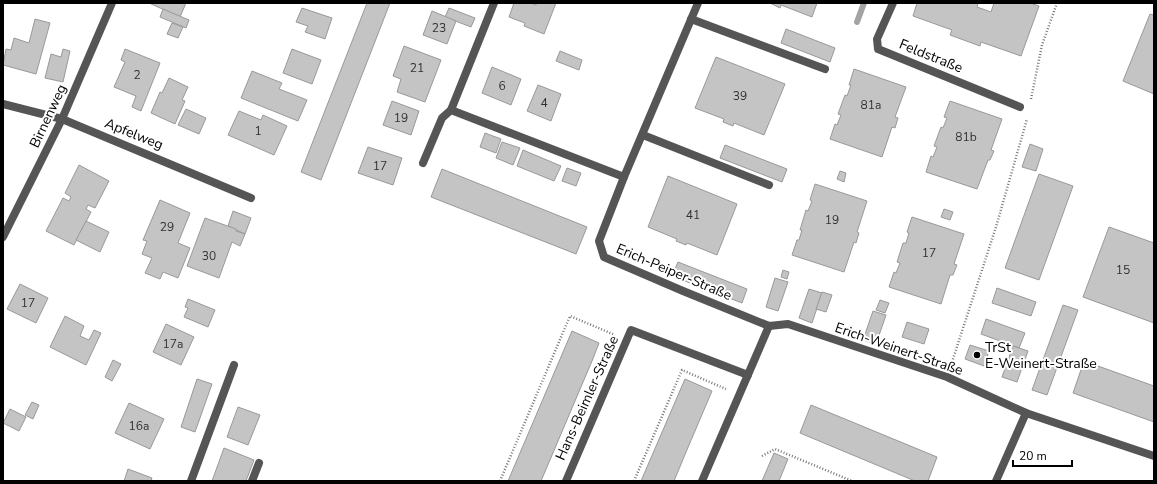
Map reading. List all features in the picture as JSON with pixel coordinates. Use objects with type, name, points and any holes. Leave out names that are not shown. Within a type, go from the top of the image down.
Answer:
[{"type":"street","name":"Birnenweg","points":[[3,237],[62,119],[112,3]]},
{"type":"street","points":[[423,163],[442,118],[451,110],[494,3]]},
{"type":"street","name":"Erich-Peiper-Straße","points":[[698,3],[624,177],[599,241],[604,257],[769,326]]},
{"type":"street","name":"Feldstraße","points":[[893,3],[877,39],[878,49],[1020,107]]},
{"type":"street","points":[[691,19],[825,69]]},
{"type":"street","name":"Apfelweg","points":[[3,104],[62,119],[251,198]]},
{"type":"street","points":[[451,110],[624,177]]},
{"type":"street","points":[[643,135],[769,185]]},
{"type":"street","name":"Erich-Weinert-Straße","points":[[769,326],[788,324],[947,377],[1026,413],[1154,456]]},
{"type":"street","points":[[702,481],[769,326]]},
{"type":"street","name":"Hans-Beimler-Straße","points":[[566,481],[631,330],[748,375]]},
{"type":"street","points":[[191,481],[234,365]]},
{"type":"street","points":[[996,481],[1026,413]]},
{"type":"street","points":[[252,481],[259,463]]},
{"type":"path","points":[[1030,102],[1042,44],[1057,3]]},
{"type":"path","points":[[947,377],[996,227],[1027,117]]},
{"type":"path","points":[[500,481],[570,316],[627,340]]},
{"type":"path","points":[[634,481],[682,370],[740,394]]},
{"type":"path","points":[[762,456],[775,449],[852,481]]},
{"type":"building","points":[[149,3],[186,3],[180,17]]},
{"type":"building","points":[[367,3],[390,3],[321,180],[301,172]]},
{"type":"building","points":[[514,3],[531,3],[536,5],[537,3],[556,3],[544,34],[524,26],[525,23],[509,17]]},
{"type":"building","points":[[770,3],[817,3],[812,17],[781,5],[780,8]]},
{"type":"building","points":[[917,3],[978,3],[977,7],[991,12],[994,3],[1030,3],[1039,6],[1021,56],[981,42],[980,46],[950,35],[952,30],[913,16]]},
{"type":"building","points":[[302,8],[332,18],[325,39],[305,32],[308,26],[296,22]]},
{"type":"building","points":[[449,8],[475,18],[471,27],[445,17]]},
{"type":"building","points":[[163,9],[189,20],[186,28],[160,17]]},
{"type":"building","points":[[432,11],[456,21],[447,44],[423,35]]},
{"type":"building","points":[[1150,14],[1154,15],[1154,94],[1123,81]]},
{"type":"building","points":[[35,19],[50,23],[36,74],[3,65],[6,49],[11,50],[14,38],[29,43]]},
{"type":"building","points":[[172,23],[183,27],[178,38],[167,34]]},
{"type":"building","points":[[786,29],[835,48],[830,62],[781,43]]},
{"type":"building","points":[[404,46],[441,60],[425,102],[397,92],[401,79],[393,76]]},
{"type":"building","points":[[63,49],[70,51],[63,82],[45,78],[51,54],[61,57]]},
{"type":"building","points":[[125,49],[160,63],[141,111],[132,107],[136,96],[114,87],[125,62],[121,60]]},
{"type":"building","points":[[292,49],[321,60],[312,84],[283,73]]},
{"type":"building","points":[[560,51],[582,60],[579,70],[556,61]]},
{"type":"building","points":[[716,57],[785,84],[764,135],[734,123],[733,126],[723,122],[724,119],[695,108]]},
{"type":"building","points":[[492,67],[521,79],[511,105],[482,93]]},
{"type":"building","points":[[854,69],[906,87],[895,117],[898,118],[895,128],[892,127],[882,157],[830,139],[835,124],[837,125],[841,115],[838,114],[845,95],[847,96],[851,85],[849,85]]},
{"type":"building","points":[[252,71],[282,83],[279,89],[307,100],[298,121],[241,98]]},
{"type":"building","points":[[169,78],[188,87],[182,100],[185,101],[175,124],[151,113],[160,92],[162,93]]},
{"type":"building","points":[[538,85],[561,94],[551,121],[527,111]]},
{"type":"building","points":[[392,101],[419,111],[411,135],[383,125]]},
{"type":"building","points":[[950,101],[1002,119],[991,150],[994,151],[990,160],[988,160],[977,189],[926,172],[931,156],[933,157],[937,147],[934,146],[941,127],[943,128],[947,118],[944,117]]},
{"type":"building","points":[[186,109],[206,118],[199,134],[178,125]]},
{"type":"building","points":[[239,111],[261,120],[263,115],[287,126],[274,155],[228,135]]},
{"type":"building","points":[[485,133],[501,139],[496,153],[480,147]]},
{"type":"building","points":[[502,142],[520,148],[513,165],[496,158]]},
{"type":"building","points":[[1030,144],[1043,149],[1036,171],[1022,167]]},
{"type":"building","points":[[725,145],[787,169],[782,182],[720,158]]},
{"type":"building","points":[[368,147],[402,158],[393,185],[358,173]]},
{"type":"building","points":[[523,150],[561,166],[554,181],[517,166]]},
{"type":"building","points":[[79,165],[109,181],[95,208],[88,205],[86,209],[91,212],[74,245],[46,231],[63,198],[69,201],[71,197],[65,193]]},
{"type":"building","points":[[567,168],[581,173],[576,186],[562,181]]},
{"type":"building","points":[[442,169],[587,227],[576,254],[431,197]]},
{"type":"building","points":[[840,171],[846,173],[844,182],[837,179]]},
{"type":"building","points":[[1039,174],[1073,186],[1039,280],[1005,268]]},
{"type":"building","points":[[668,176],[737,204],[717,255],[687,243],[686,245],[676,241],[677,239],[648,227]]},
{"type":"building","points":[[815,184],[867,201],[857,232],[859,233],[856,243],[854,242],[844,272],[792,255],[797,240],[799,240],[802,230],[800,230],[806,210],[808,211],[812,201],[810,200]]},
{"type":"building","points":[[160,200],[190,213],[178,243],[190,248],[178,278],[163,272],[160,279],[145,273],[152,258],[142,254],[147,241],[143,240]]},
{"type":"building","points":[[944,209],[953,212],[950,220],[941,217]]},
{"type":"building","points":[[233,211],[251,218],[245,234],[228,226]]},
{"type":"building","points":[[912,217],[964,234],[954,264],[957,265],[953,275],[950,275],[941,304],[889,287],[894,272],[896,273],[900,263],[897,262],[903,243],[906,243],[909,233],[907,232]]},
{"type":"building","points":[[205,218],[236,229],[236,231],[245,234],[240,246],[232,242],[219,278],[187,266]]},
{"type":"building","points":[[86,221],[109,232],[100,252],[76,240]]},
{"type":"building","points":[[1109,227],[1154,243],[1154,323],[1083,297]]},
{"type":"building","points":[[678,262],[747,289],[742,303],[672,276]]},
{"type":"building","points":[[783,270],[789,272],[787,279],[781,277]]},
{"type":"building","points":[[775,278],[788,282],[778,311],[766,307]]},
{"type":"building","points":[[20,284],[48,298],[36,323],[7,309]]},
{"type":"building","points":[[997,288],[1036,302],[1031,316],[992,303]]},
{"type":"building","points":[[809,289],[822,293],[812,323],[799,318]]},
{"type":"building","points":[[822,292],[832,295],[826,312],[816,309]]},
{"type":"building","points":[[188,299],[215,310],[208,327],[184,317],[188,308],[185,307]]},
{"type":"building","points":[[880,300],[889,303],[885,313],[876,310]]},
{"type":"building","points":[[1063,305],[1078,310],[1047,395],[1032,390]]},
{"type":"building","points":[[873,311],[886,315],[876,344],[863,340]]},
{"type":"building","points":[[65,316],[84,326],[80,336],[89,340],[94,330],[101,333],[86,365],[50,347]]},
{"type":"building","points":[[986,319],[1025,333],[1019,348],[981,334]]},
{"type":"building","points":[[907,322],[929,329],[924,344],[902,337]]},
{"type":"building","points":[[166,324],[194,337],[181,365],[153,352]]},
{"type":"building","points":[[572,331],[599,343],[541,481],[508,481]]},
{"type":"building","name":"TrSt E-Weinert-Straße","points":[[970,345],[989,351],[984,366],[965,359]]},
{"type":"building","points":[[1013,346],[1028,351],[1017,382],[1002,377]]},
{"type":"building","points":[[113,360],[121,364],[112,381],[105,377]]},
{"type":"building","points":[[1084,361],[1154,386],[1154,422],[1073,393]]},
{"type":"building","points":[[197,379],[212,384],[195,432],[181,427]]},
{"type":"building","points":[[685,379],[712,391],[674,481],[641,481]]},
{"type":"building","points":[[32,402],[39,405],[33,419],[25,415]]},
{"type":"building","points":[[129,403],[164,419],[150,449],[115,433]]},
{"type":"building","points":[[811,405],[937,457],[928,481],[915,481],[800,433]]},
{"type":"building","points":[[238,407],[260,415],[248,445],[227,437]]},
{"type":"building","points":[[10,409],[26,417],[19,431],[3,423]]},
{"type":"building","points":[[224,448],[254,460],[246,481],[212,481]]},
{"type":"building","points":[[774,453],[788,459],[779,481],[762,481]]},
{"type":"building","points":[[128,469],[152,478],[151,481],[124,481]]},
{"type":"waterway","points":[[857,22],[864,3]]},
{"type":"place","name":"TrSt E-Weinert-Straße","points":[[977,355]]}]
